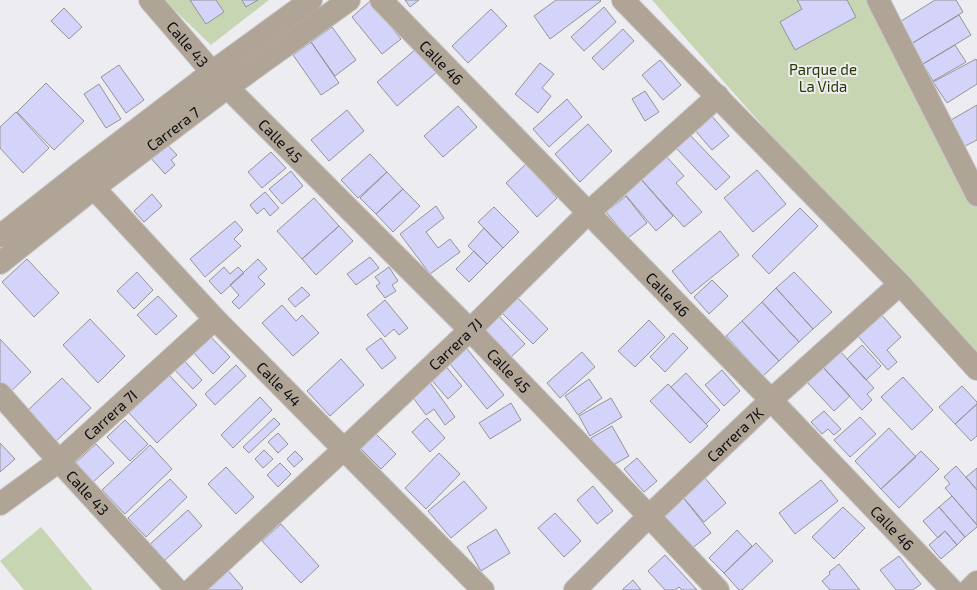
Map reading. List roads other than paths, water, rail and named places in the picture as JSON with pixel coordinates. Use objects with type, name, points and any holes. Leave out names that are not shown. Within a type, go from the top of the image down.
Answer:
[{"type":"street","name":"Calle 43","points":[[150,0],[212,72],[228,87]]},
{"type":"street","name":"Carrera 7","points":[[3,254],[212,72],[311,0]]},
{"type":"street","name":"Carrera 7","points":[[0,236],[228,87],[349,0]]},
{"type":"street","name":"Calle 46","points":[[381,0],[771,400],[952,590]]},
{"type":"street","points":[[624,0],[900,284],[977,369]]},
{"type":"street","points":[[878,0],[977,195]]},
{"type":"street","name":"Calle 45","points":[[228,87],[470,330],[718,590]]},
{"type":"street","name":"Carrera 7J","points":[[191,590],[343,450],[470,330],[588,213],[718,96]]},
{"type":"street","name":"Calle 44","points":[[87,180],[215,319],[482,590]]},
{"type":"street","name":"Carrera 7K","points":[[575,590],[649,516],[771,400],[900,284]]},
{"type":"street","name":"Carrera 7I","points":[[0,504],[59,461],[215,319]]},
{"type":"street","name":"Calle 43","points":[[0,394],[59,461],[178,590]]},
{"type":"street","points":[[969,590],[977,582]]},
{"type":"park label","name":"Parque de La Vida","points":[[823,78]]}]
